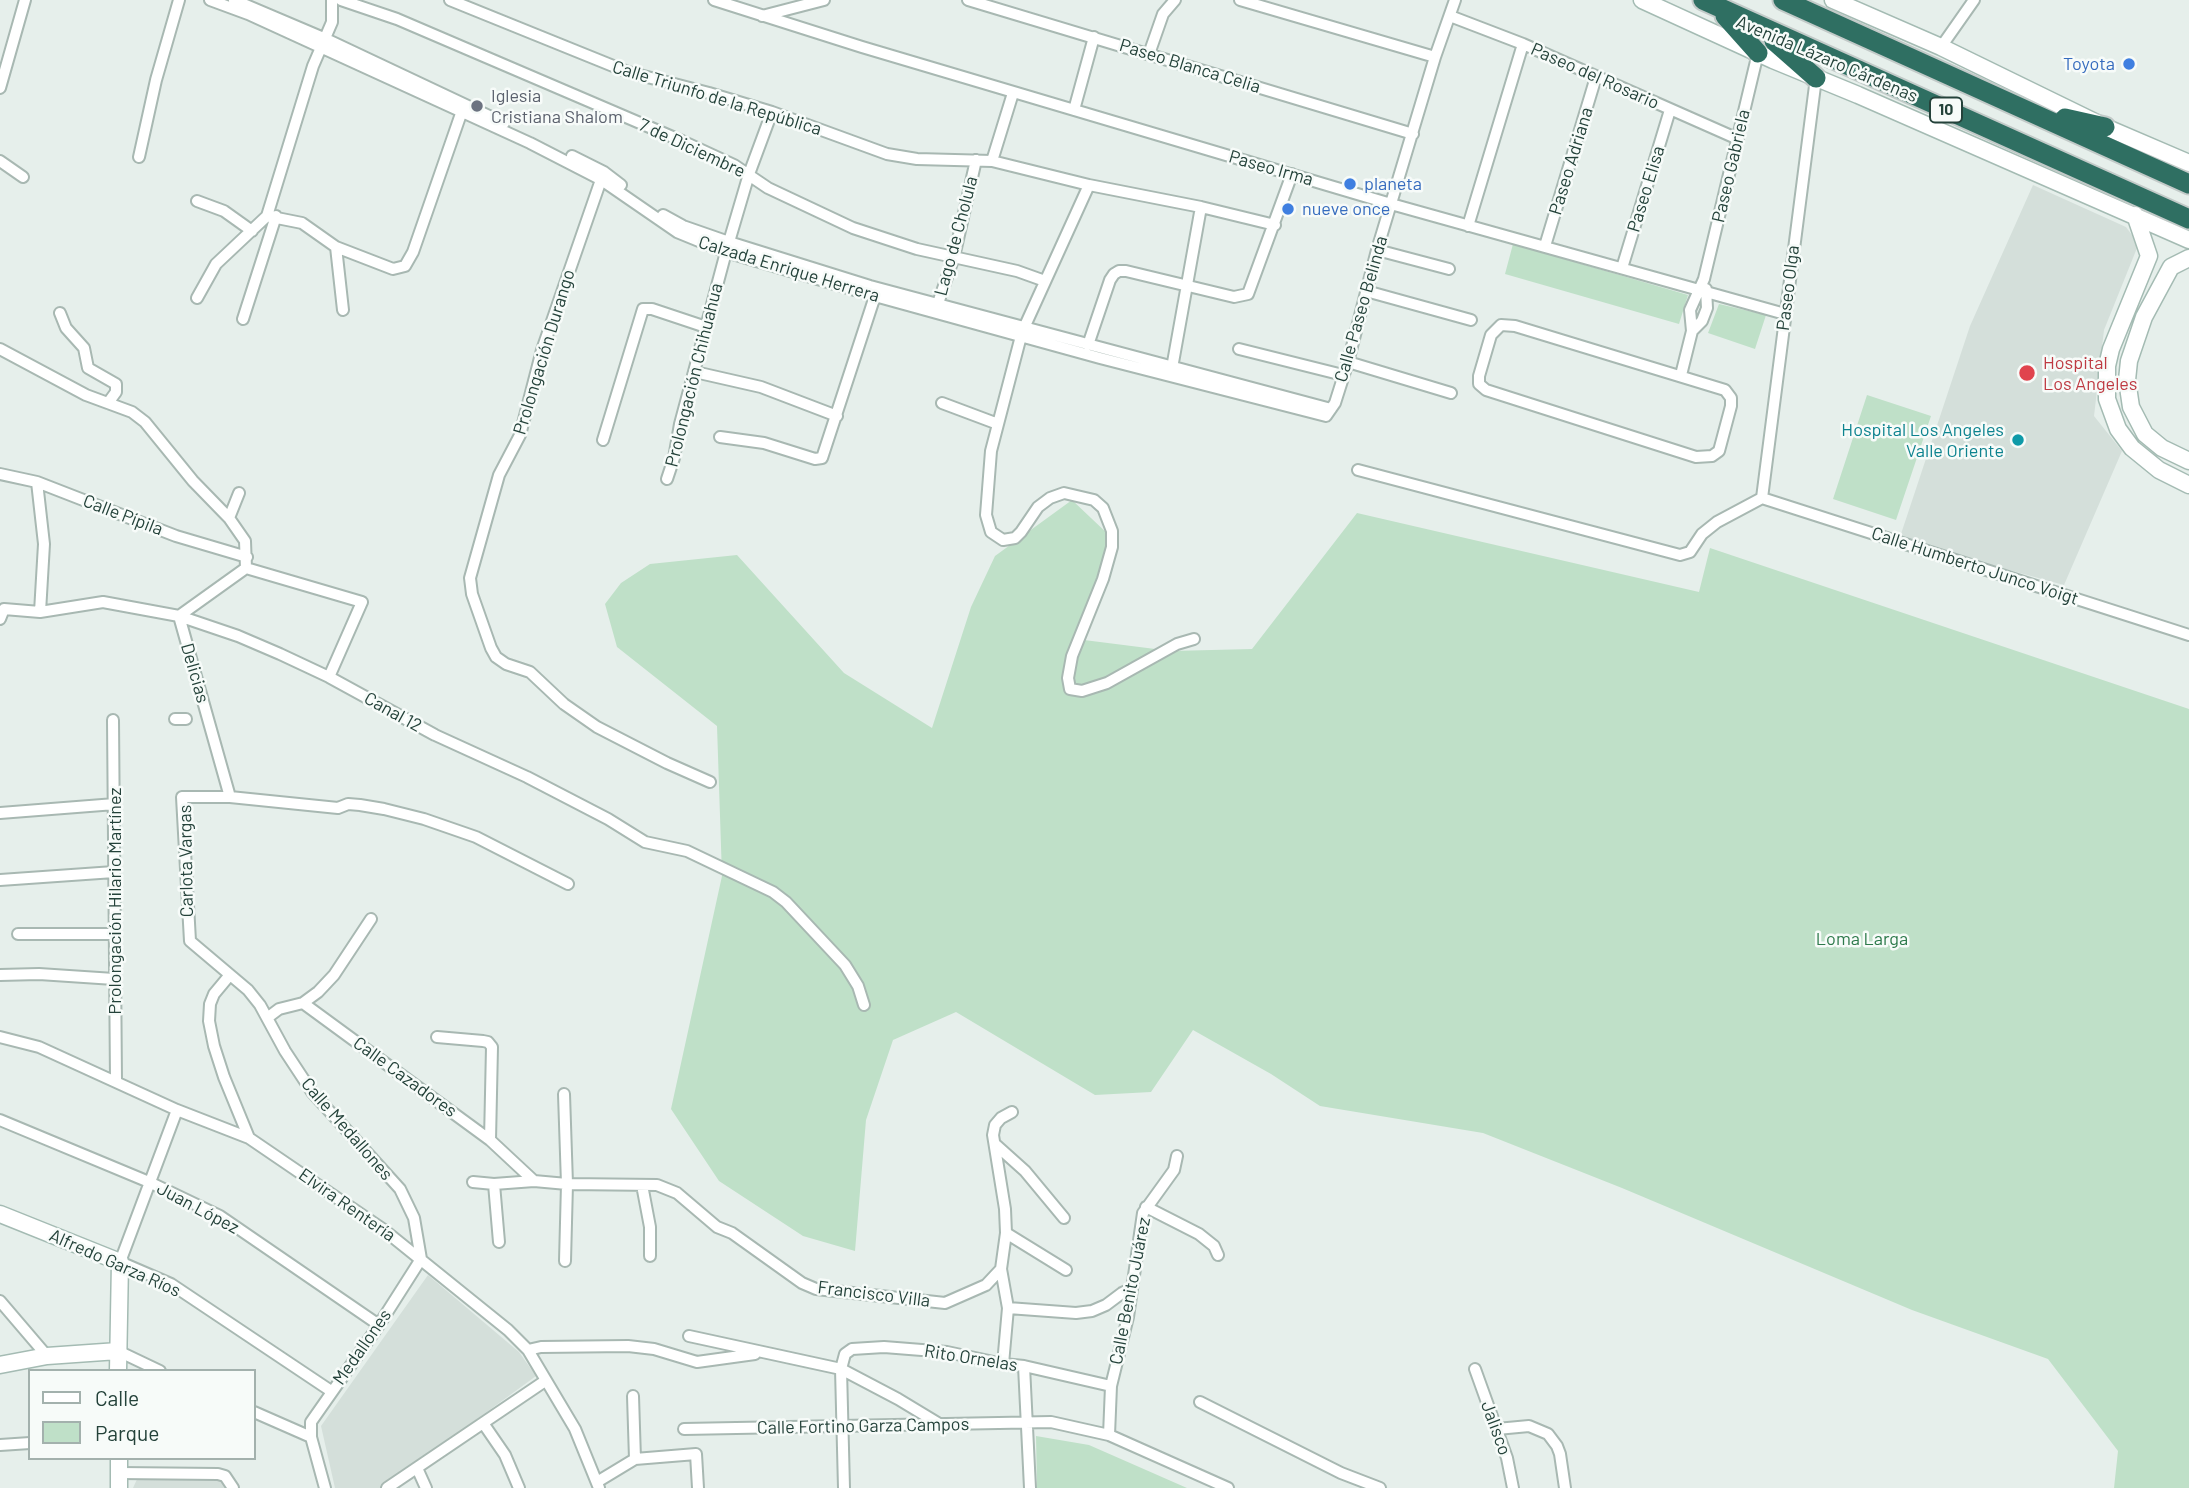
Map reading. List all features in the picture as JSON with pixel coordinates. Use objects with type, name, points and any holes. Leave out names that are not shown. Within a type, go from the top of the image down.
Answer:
[{"type":"highway","name":"Avenida Lázaro Cárdenas","points":[[1783,0],[2189,184]]},
{"type":"highway","points":[[1797,0],[1817,15]]},
{"type":"highway","points":[[1709,3],[1758,53]]},
{"type":"highway","name":"Avenida Lázaro Cárdenas","points":[[1709,3],[2189,219]]},
{"type":"highway","points":[[1754,25],[1815,78]]},
{"type":"highway","points":[[2028,109],[2105,127]]},
{"type":"street","points":[[0,88],[25,0]]},
{"type":"street","points":[[138,157],[179,0]]},
{"type":"street","name":"Calzada Enrique Herrera","points":[[210,0],[323,44]]},
{"type":"street","name":"Calzada Enrique Herrera","points":[[234,0],[602,176],[677,232],[870,286],[936,308],[1329,413]]},
{"type":"street","points":[[243,319],[313,66],[332,22],[332,0]]},
{"type":"street","name":"7 de Diciembre","points":[[341,0],[397,19],[682,141],[749,174],[768,188],[853,228],[907,247],[1017,271],[1045,281]]},
{"type":"street","name":"Calle Triunfo de la República","points":[[450,0],[628,72],[772,112],[887,154],[917,159],[992,161],[1089,186],[1201,207],[1275,225]]},
{"type":"street","name":"Paseo Irma","points":[[714,0],[1013,93],[1391,204],[1785,314]]},
{"type":"street","points":[[760,16],[824,0]]},
{"type":"street","name":"Paseo Blanca Celia","points":[[968,0],[1413,134]]},
{"type":"street","points":[[1149,54],[1163,14],[1175,0]]},
{"type":"street","points":[[1240,0],[1436,57]]},
{"type":"street","name":"Calle Paseo Belinda","points":[[1329,413],[1348,362],[1377,250],[1455,0]]},
{"type":"street","name":"Avenida Lázaro Cárdenas","points":[[1642,0],[2189,240]]},
{"type":"street","points":[[1832,0],[1941,47],[2105,127],[2186,159]]},
{"type":"street","points":[[1941,47],[1974,0]]},
{"type":"street","name":"Paseo del Rosario","points":[[1450,16],[1523,44],[1738,139]]},
{"type":"street","points":[[1073,110],[1094,37]]},
{"type":"street","points":[[1468,226],[1523,44]]},
{"type":"street","name":"Paseo Gabriela","points":[[1681,375],[1692,331],[1690,310],[1702,292],[1758,53]]},
{"type":"street","name":"Paseo Adriana","points":[[1545,246],[1596,76]]},
{"type":"street","name":"Paseo Olga","points":[[1762,498],[1815,78]]},
{"type":"street","points":[[992,161],[1013,93]]},
{"type":"street","points":[[272,216],[302,223],[335,247],[393,269],[405,266],[463,108]]},
{"type":"street","name":"Paseo Elisa","points":[[1622,268],[1670,110]]},
{"type":"street","name":"Prolongación Chihuahua","points":[[667,478],[728,247],[749,174],[772,112]]},
{"type":"street","name":"Lago de Cholula","points":[[936,308],[954,257],[976,160]]},
{"type":"street","points":[[0,161],[23,177]]},
{"type":"street","points":[[1088,345],[1110,280],[1119,271],[1234,297],[1248,294],[1292,174]]},
{"type":"street","name":"Prolongación Durango","points":[[602,176],[542,350],[520,435],[499,475],[470,578],[477,613],[496,657],[506,664],[530,672],[565,704],[597,727],[710,782]]},
{"type":"street","points":[[1089,186],[1023,332],[988,473],[987,524],[991,532],[1003,540],[1008,540],[1021,532],[1038,508],[1050,498],[1064,493],[1094,500],[1103,508],[1109,520],[1112,547],[1103,579],[1072,656],[1068,678],[1070,688],[1082,691],[1107,683],[1177,644],[1194,639]]},
{"type":"street","points":[[197,201],[224,211],[252,231]]},
{"type":"street","points":[[1172,368],[1201,207]]},
{"type":"street","points":[[2135,215],[2149,256],[2111,348],[2107,366],[2107,399],[2118,429],[2132,448],[2159,470],[2189,485]]},
{"type":"street","points":[[197,298],[216,264],[272,216]]},
{"type":"street","points":[[335,247],[344,310]]},
{"type":"street","name":"Calzada Enrique Herrera","points":[[728,247],[874,296],[936,308]]},
{"type":"street","points":[[1377,250],[1449,270]]},
{"type":"street","points":[[2149,256],[2171,267]]},
{"type":"street","points":[[2189,258],[2171,267],[2144,317],[2129,361],[2128,393],[2137,423],[2145,434],[2162,448],[2189,461]]},
{"type":"street","points":[[1366,291],[1471,320]]},
{"type":"street","points":[[720,437],[764,443],[814,459],[822,458],[874,296]]},
{"type":"street","points":[[603,440],[643,309],[652,309],[706,327]]},
{"type":"street","points":[[62,318],[70,333],[84,348],[88,368],[116,384],[116,392],[108,403]]},
{"type":"street","points":[[1501,325],[1515,326],[1681,375],[1720,388],[1729,395],[1731,406],[1721,447],[1713,456],[1696,457],[1492,393],[1482,388],[1478,381],[1491,334],[1501,325]]},
{"type":"street","name":"Calzada Enrique Herrera","points":[[1023,332],[1088,345],[1329,413]]},
{"type":"street","points":[[0,349],[75,389],[132,412],[145,422],[193,481],[229,518],[245,541],[246,563],[179,616]]},
{"type":"street","points":[[1239,349],[1343,375]]},
{"type":"street","points":[[1348,362],[1451,393]]},
{"type":"street","points":[[695,372],[761,387],[837,416]]},
{"type":"street","points":[[942,403],[998,424]]},
{"type":"street","points":[[1358,470],[1513,509],[1675,555],[1689,552],[1702,534],[1717,522],[1762,498]]},
{"type":"street","name":"Calle Pípila","points":[[0,474],[37,482],[246,563],[362,602],[329,677]]},
{"type":"street","points":[[37,482],[44,544],[40,612]]},
{"type":"street","points":[[229,518],[239,493]]},
{"type":"street","name":"Calle Humberto Junco Voigt","points":[[1762,498],[2189,635]]},
{"type":"street","name":"Canal 12","points":[[1,612],[40,612],[103,602],[179,616],[237,636],[329,677],[435,735],[608,818],[645,842],[687,851],[773,892],[786,902],[845,965],[858,986],[864,1005]]},
{"type":"street","name":"Delicias","points":[[179,616],[230,797]]},
{"type":"street","name":"Prolongación Hilario Martínez","points":[[113,720],[116,1081]]},
{"type":"street","name":"Carlota Vargas","points":[[229,976],[190,941],[182,797],[230,797],[338,808],[348,804],[364,805],[425,819],[476,837],[568,884]]},
{"type":"street","points":[[0,813],[115,804]]},
{"type":"street","points":[[0,880],[114,872]]},
{"type":"street","points":[[267,1018],[279,1009],[303,1003],[318,992],[334,975],[371,919]]},
{"type":"street","points":[[18,934],[115,934]]},
{"type":"street","points":[[0,975],[39,974],[114,979]]},
{"type":"street","points":[[229,976],[214,993],[209,1021],[224,1077],[249,1138]]},
{"type":"street","name":"Calle Medallones","points":[[229,976],[248,990],[312,1092],[400,1189],[414,1218],[421,1259]]},
{"type":"street","name":"Calle Cazadores","points":[[303,1003],[491,1140],[534,1181]]},
{"type":"street","name":"Elvira Rentería","points":[[0,1037],[38,1047],[177,1110],[249,1138],[383,1230],[508,1330],[528,1350],[575,1429],[598,1485]]},
{"type":"street","points":[[438,1037],[483,1041],[492,1047],[491,1140]]},
{"type":"street","points":[[564,1094],[567,1184],[565,1261]]},
{"type":"street","points":[[118,1369],[120,1262],[177,1110]]},
{"type":"street","points":[[1003,1364],[1008,1308],[1002,1269],[1006,1234],[1005,1209],[993,1135],[1000,1118],[1012,1112]]},
{"type":"street","name":"Juan López","points":[[0,1120],[149,1182],[220,1216],[379,1325]]},
{"type":"street","points":[[996,1145],[1025,1171],[1064,1218]]},
{"type":"street","name":"Calle Benito Juárez","points":[[1109,1435],[1111,1386],[1128,1317],[1146,1207],[1174,1170],[1177,1156]]},
{"type":"street","points":[[473,1182],[642,1185],[650,1227],[650,1256]]},
{"type":"street","points":[[494,1184],[499,1242]]},
{"type":"street","name":"Francisco Villa","points":[[642,1185],[657,1185],[677,1193],[717,1227],[732,1233],[802,1283],[816,1289],[945,1303],[986,1285],[1002,1269]]},
{"type":"street","points":[[1146,1207],[1199,1234],[1214,1246],[1218,1255]]},
{"type":"street","name":"Alfredo Garza Ríos","points":[[0,1214],[171,1284],[331,1391]]},
{"type":"street","points":[[1006,1234],[1066,1270]]},
{"type":"street","name":"Medallones","points":[[311,1437],[311,1422],[379,1325],[421,1259]]},
{"type":"street","points":[[1008,1308],[1076,1313],[1092,1311],[1131,1289]]},
{"type":"street","points":[[0,1301],[47,1356]]},
{"type":"street","points":[[689,1336],[841,1369],[942,1426]]},
{"type":"street","points":[[528,1350],[541,1347],[628,1346],[654,1349],[697,1362],[761,1353]]},
{"type":"street","name":"Rito Ornelas","points":[[841,1369],[848,1352],[866,1347],[947,1352],[1111,1386]]},
{"type":"street","points":[[0,1365],[47,1356],[118,1352],[156,1369]]},
{"type":"street","points":[[1024,1366],[1030,1488]]},
{"type":"street","name":"Jalisco","points":[[1475,1368],[1511,1471],[1513,1488]]},
{"type":"street","points":[[841,1369],[844,1488]]},
{"type":"street","points":[[387,1488],[545,1381]]},
{"type":"street","points":[[633,1396],[635,1459]]},
{"type":"street","points":[[1200,1402],[1341,1473],[1380,1488]]},
{"type":"street","points":[[256,1413],[311,1437],[325,1488]]},
{"type":"street","points":[[483,1423],[505,1455],[519,1488]]},
{"type":"street","name":"Calle Fortino Garza Campos","points":[[684,1429],[1063,1423],[1109,1435],[1228,1488]]},
{"type":"street","points":[[1497,1429],[1529,1426],[1548,1434],[1560,1454],[1565,1488]]},
{"type":"street","points":[[0,1445],[28,1443]]},
{"type":"street","points":[[598,1485],[635,1459],[696,1454],[698,1488]]},
{"type":"street","points":[[418,1468],[426,1488]]},
{"type":"street","points":[[119,1473],[218,1474],[225,1476],[233,1488]]},
{"type":"shaded area","name":"Hospital Los Angeles","points":[[2033,185],[2126,227],[2137,248],[2104,330],[2094,416],[2122,451],[2064,585],[1899,540],[1970,326]]},
{"type":"shaded area","points":[[428,1275],[519,1352],[536,1376],[383,1488],[335,1488],[321,1426]]},
{"type":"shaded area","points":[[138,1477],[220,1480],[227,1488],[133,1488]]},
{"type":"green space","points":[[1513,244],[1688,295],[1679,324],[1505,274]]},
{"type":"green space","points":[[1719,304],[1766,315],[1755,349],[1708,333]]},
{"type":"green space","points":[[1867,395],[1931,416],[1896,520],[1833,499]]},
{"type":"green space","name":"Loma Larga","points":[[1072,500],[1110,536],[1084,640],[1171,651],[1252,649],[1357,513],[1699,592],[1710,548],[2189,709],[2189,1488],[2114,1488],[2118,1451],[2048,1359],[1912,1310],[1622,1188],[1483,1133],[1320,1106],[1271,1074],[1193,1030],[1151,1092],[1095,1095],[956,1012],[893,1040],[866,1120],[855,1251],[803,1236],[719,1181],[671,1109],[722,876],[717,726],[617,647],[605,604],[621,583],[650,564],[737,555],[844,673],[932,728],[971,607],[995,556]]},
{"type":"green space","points":[[1036,1436],[1089,1445],[1187,1488],[1037,1488]]},
{"type":"place","name":"Toyota","points":[[2129,64]]},
{"type":"place","name":"Iglesia Cristiana Shalom","points":[[477,106]]},
{"type":"place","name":"planeta","points":[[1350,184]]},
{"type":"place","name":"nueve once","points":[[1288,209]]},
{"type":"place","name":"Hospital Los Angeles","points":[[2027,373]]},
{"type":"place","name":"Hospital Los Angeles Valle Oriente","points":[[2018,440]]}]
